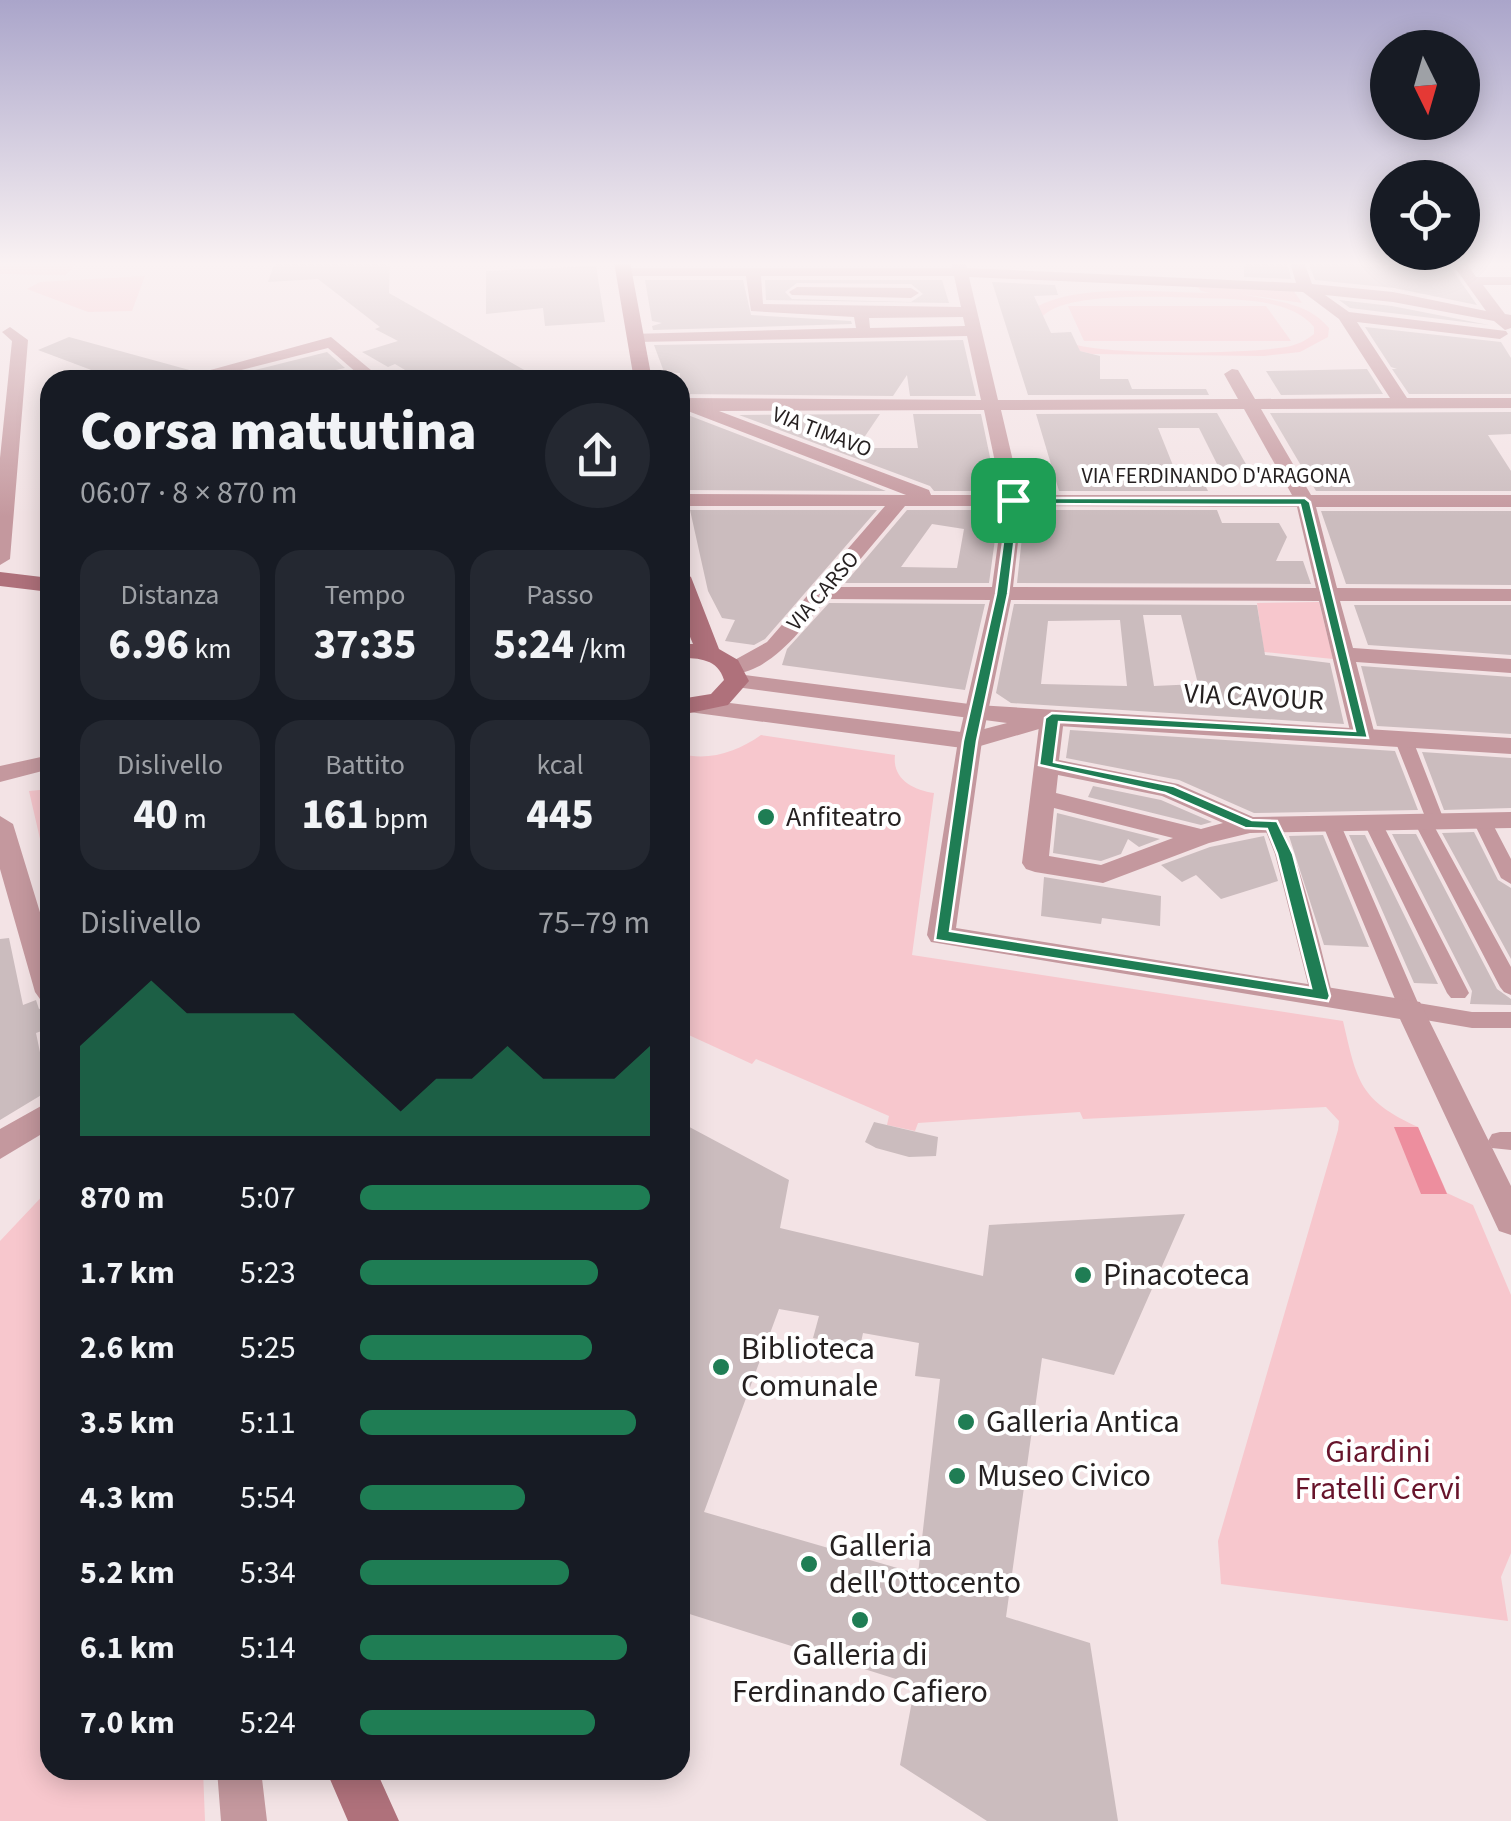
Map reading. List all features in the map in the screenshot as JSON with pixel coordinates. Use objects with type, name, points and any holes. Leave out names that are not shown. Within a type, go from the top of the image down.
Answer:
[{"type":"main road","points":[[0,580],[40,586]]},
{"type":"main road","points":[[0,588],[40,586]]},
{"type":"main road","points":[[690,615],[700,624],[708,653]]},
{"type":"main road","points":[[690,652],[708,653],[735,674],[728,695],[690,707]]},
{"type":"main road","points":[[355,1780],[374,1821]]},
{"type":"street","points":[[0,559],[19,347]]},
{"type":"street","points":[[244,370],[316,347]]},
{"type":"street","points":[[337,347],[363,370]]},
{"type":"street","points":[[979,347],[1013,500],[1002,594],[970,741],[941,936],[1472,1020],[1511,1020]]},
{"type":"street","points":[[1365,347],[1402,404]]},
{"type":"street","points":[[1232,374],[1305,502],[1363,735]]},
{"type":"street","points":[[690,405],[1511,403]]},
{"type":"street","name":"VIA TIMAVO","points":[[690,407],[937,500]]},
{"type":"street","name":"VIA FERDINANDO D'ARAGONA","points":[[690,500],[1511,501]]},
{"type":"street","name":"VIA CARSO","points":[[735,674],[776,646],[900,500]]},
{"type":"street","points":[[823,593],[1511,595]]},
{"type":"street","points":[[1343,654],[1511,666]]},
{"type":"street","name":"VIA CAVOUR","points":[[735,674],[977,713],[1511,746]]},
{"type":"street","name":"VIA CAVOUR","points":[[690,707],[970,741],[1052,718]]},
{"type":"street","points":[[1052,718],[1034,863],[1103,874],[1201,837],[1261,824],[1511,820]]},
{"type":"street","points":[[1403,738],[1429,820],[1511,987]]},
{"type":"street","points":[[1046,765],[1169,790],[1261,824],[1285,854],[1322,996]]},
{"type":"street","points":[[0,774],[40,771]]},
{"type":"street","points":[[0,788],[40,773]]},
{"type":"street","points":[[1042,797],[1201,837]]},
{"type":"street","points":[[1481,819],[1511,878]]},
{"type":"street","points":[[1372,821],[1472,1020]]},
{"type":"street","points":[[1330,822],[1425,1013],[1511,1221]]},
{"type":"street","points":[[0,824],[40,958]]},
{"type":"street","points":[[0,1146],[40,1120]]},
{"type":"street","points":[[240,1780],[244,1821]]},
{"type":"green space","points":[[1065,347],[1181,352],[1309,347],[1300,352],[1264,356],[1092,354]]},
{"type":"green space","points":[[1319,602],[1333,659],[1264,652],[1257,603]]},
{"type":"green space","name":"Giardini Fratelli Cervi","points":[[761,735],[895,755],[900,777],[934,793],[912,955],[1343,1021],[1352,1059],[1364,1086],[1383,1107],[1418,1127],[1447,1193],[1473,1205],[1511,1295],[1511,1553],[1501,1577],[1508,1621],[1221,1584],[1218,1541],[1338,1130],[1339,1121],[1326,1107],[1083,1119],[1080,1112],[918,1123],[915,1131],[887,1125],[889,1116],[756,1059],[752,1064],[690,1036],[690,755],[723,754]]},
{"type":"green space","points":[[40,790],[40,839],[29,791]]},
{"type":"green space","points":[[40,1199],[40,1780],[203,1780],[205,1821],[0,1821],[0,1241]]},
{"type":"shaded area","points":[[1394,1127],[1418,1127],[1447,1194],[1421,1194]]},
{"type":"building","points":[[105,347],[189,370],[91,370],[38,350]]},
{"type":"building","points":[[378,347],[484,347],[524,370],[405,370],[395,364],[388,367],[362,352]]},
{"type":"building","points":[[655,347],[965,347],[976,396],[910,396],[907,375],[893,396],[690,394],[690,370],[663,370]]},
{"type":"building","points":[[1013,347],[1078,347],[1100,356],[1100,379],[1128,379],[1132,389],[1206,389],[1209,395],[1028,395]]},
{"type":"building","points":[[1378,347],[1504,347],[1511,358],[1511,394],[1409,394],[1392,369],[1397,369],[1391,367]]},
{"type":"building","points":[[327,352],[345,368],[336,370],[255,370]]},
{"type":"building","points":[[1367,369],[1383,394],[1281,395],[1266,371]]},
{"type":"building","points":[[1511,412],[1511,434],[1488,435],[1511,471],[1511,491],[1316,491],[1270,413]]},
{"type":"building","points":[[1217,413],[1255,480],[1225,480],[1199,428],[1158,428],[1174,468],[1196,467],[1208,491],[1059,491],[1036,414]]},
{"type":"building","points":[[880,414],[857,448],[918,448],[913,414],[981,414],[997,491],[934,491],[930,486],[739,415]]},
{"type":"building","points":[[690,416],[886,491],[690,490]]},
{"type":"building","points":[[690,510],[877,510],[765,639],[754,645],[725,641],[735,620],[722,618],[708,591]]},
{"type":"building","points":[[907,510],[999,510],[989,583],[845,583]],"holes":[[[932,524],[964,529],[957,568],[901,567]]]},
{"type":"building","points":[[1025,510],[1217,510],[1222,523],[1279,523],[1287,537],[1276,561],[1303,561],[1311,584],[1017,583]]},
{"type":"building","points":[[1321,511],[1511,511],[1511,585],[1346,584]]},
{"type":"building","points":[[829,603],[985,604],[965,690],[782,665],[787,649]]},
{"type":"building","points":[[1014,604],[1257,605],[1265,655],[1330,663],[1344,724],[1011,703],[996,693]],"holes":[[[1143,615],[1181,615],[1198,684],[1154,686]],[[1120,620],[1127,686],[1041,684],[1048,621]]]},
{"type":"building","points":[[1354,605],[1511,605],[1511,655],[1368,645]]},
{"type":"building","points":[[1361,666],[1511,677],[1511,734],[1377,726]]},
{"type":"building","points":[[1070,730],[1395,751],[1418,810],[1254,813],[1179,780],[1066,758]]},
{"type":"building","points":[[1422,752],[1511,758],[1511,808],[1444,810]]},
{"type":"building","points":[[1093,786],[1161,800],[1212,822],[1201,825],[1088,797]]},
{"type":"building","points":[[1057,813],[1160,839],[1139,847],[1128,839],[1121,854],[1101,861],[1053,853]]},
{"type":"building","points":[[1474,832],[1498,880],[1511,888],[1511,959],[1442,833]]},
{"type":"building","points":[[1392,834],[1416,834],[1497,989],[1511,999],[1511,1005],[1470,1004],[1472,991]]},
{"type":"building","points":[[1323,835],[1369,947],[1324,945],[1289,836]]},
{"type":"building","points":[[1349,835],[1365,835],[1438,984],[1414,983]]},
{"type":"building","points":[[1264,836],[1278,881],[1221,899],[1196,875],[1182,882],[1161,865],[1210,847]]},
{"type":"building","points":[[1044,877],[1161,896],[1160,926],[1102,918],[1101,924],[1041,916]]},
{"type":"building","points":[[9,938],[23,1005],[36,1000],[40,1009],[40,1032],[36,1033],[40,1096],[0,1120],[0,939]]},
{"type":"building","points":[[874,1122],[938,1137],[936,1156],[909,1157],[865,1142]]},
{"type":"building","points":[[690,1127],[789,1180],[780,1228],[983,1276],[989,1225],[1185,1214],[1114,1375],[1042,1358],[1006,1617],[1090,1643],[1118,1821],[987,1821],[900,1765],[915,1685],[690,1614]],"holes":[[[779,1309],[819,1316],[813,1338],[860,1347],[863,1333],[919,1343],[915,1376],[940,1379],[918,1574],[704,1512]]]},
{"type":"place","name":"Anfiteatro","points":[[766,817]]},
{"type":"place","name":"Pinacoteca","points":[[1083,1275]]},
{"type":"place","name":"Biblioteca Comunale","points":[[721,1367]]},
{"type":"place","name":"Galleria Antica","points":[[966,1422]]},
{"type":"place","name":"Museo Civico","points":[[957,1476]]},
{"type":"place","name":"Galleria dell'Ottocento","points":[[809,1564]]},
{"type":"place","name":"Galleria di Ferdinando Cafiero","points":[[860,1620]]},
{"type":"route","points":[[1013,500],[1305,502],[1363,735],[1052,718],[1046,765],[1169,790],[1250,825],[1272,824],[1285,854],[1322,996],[941,936],[970,741],[1002,594],[1013,500]]}]
